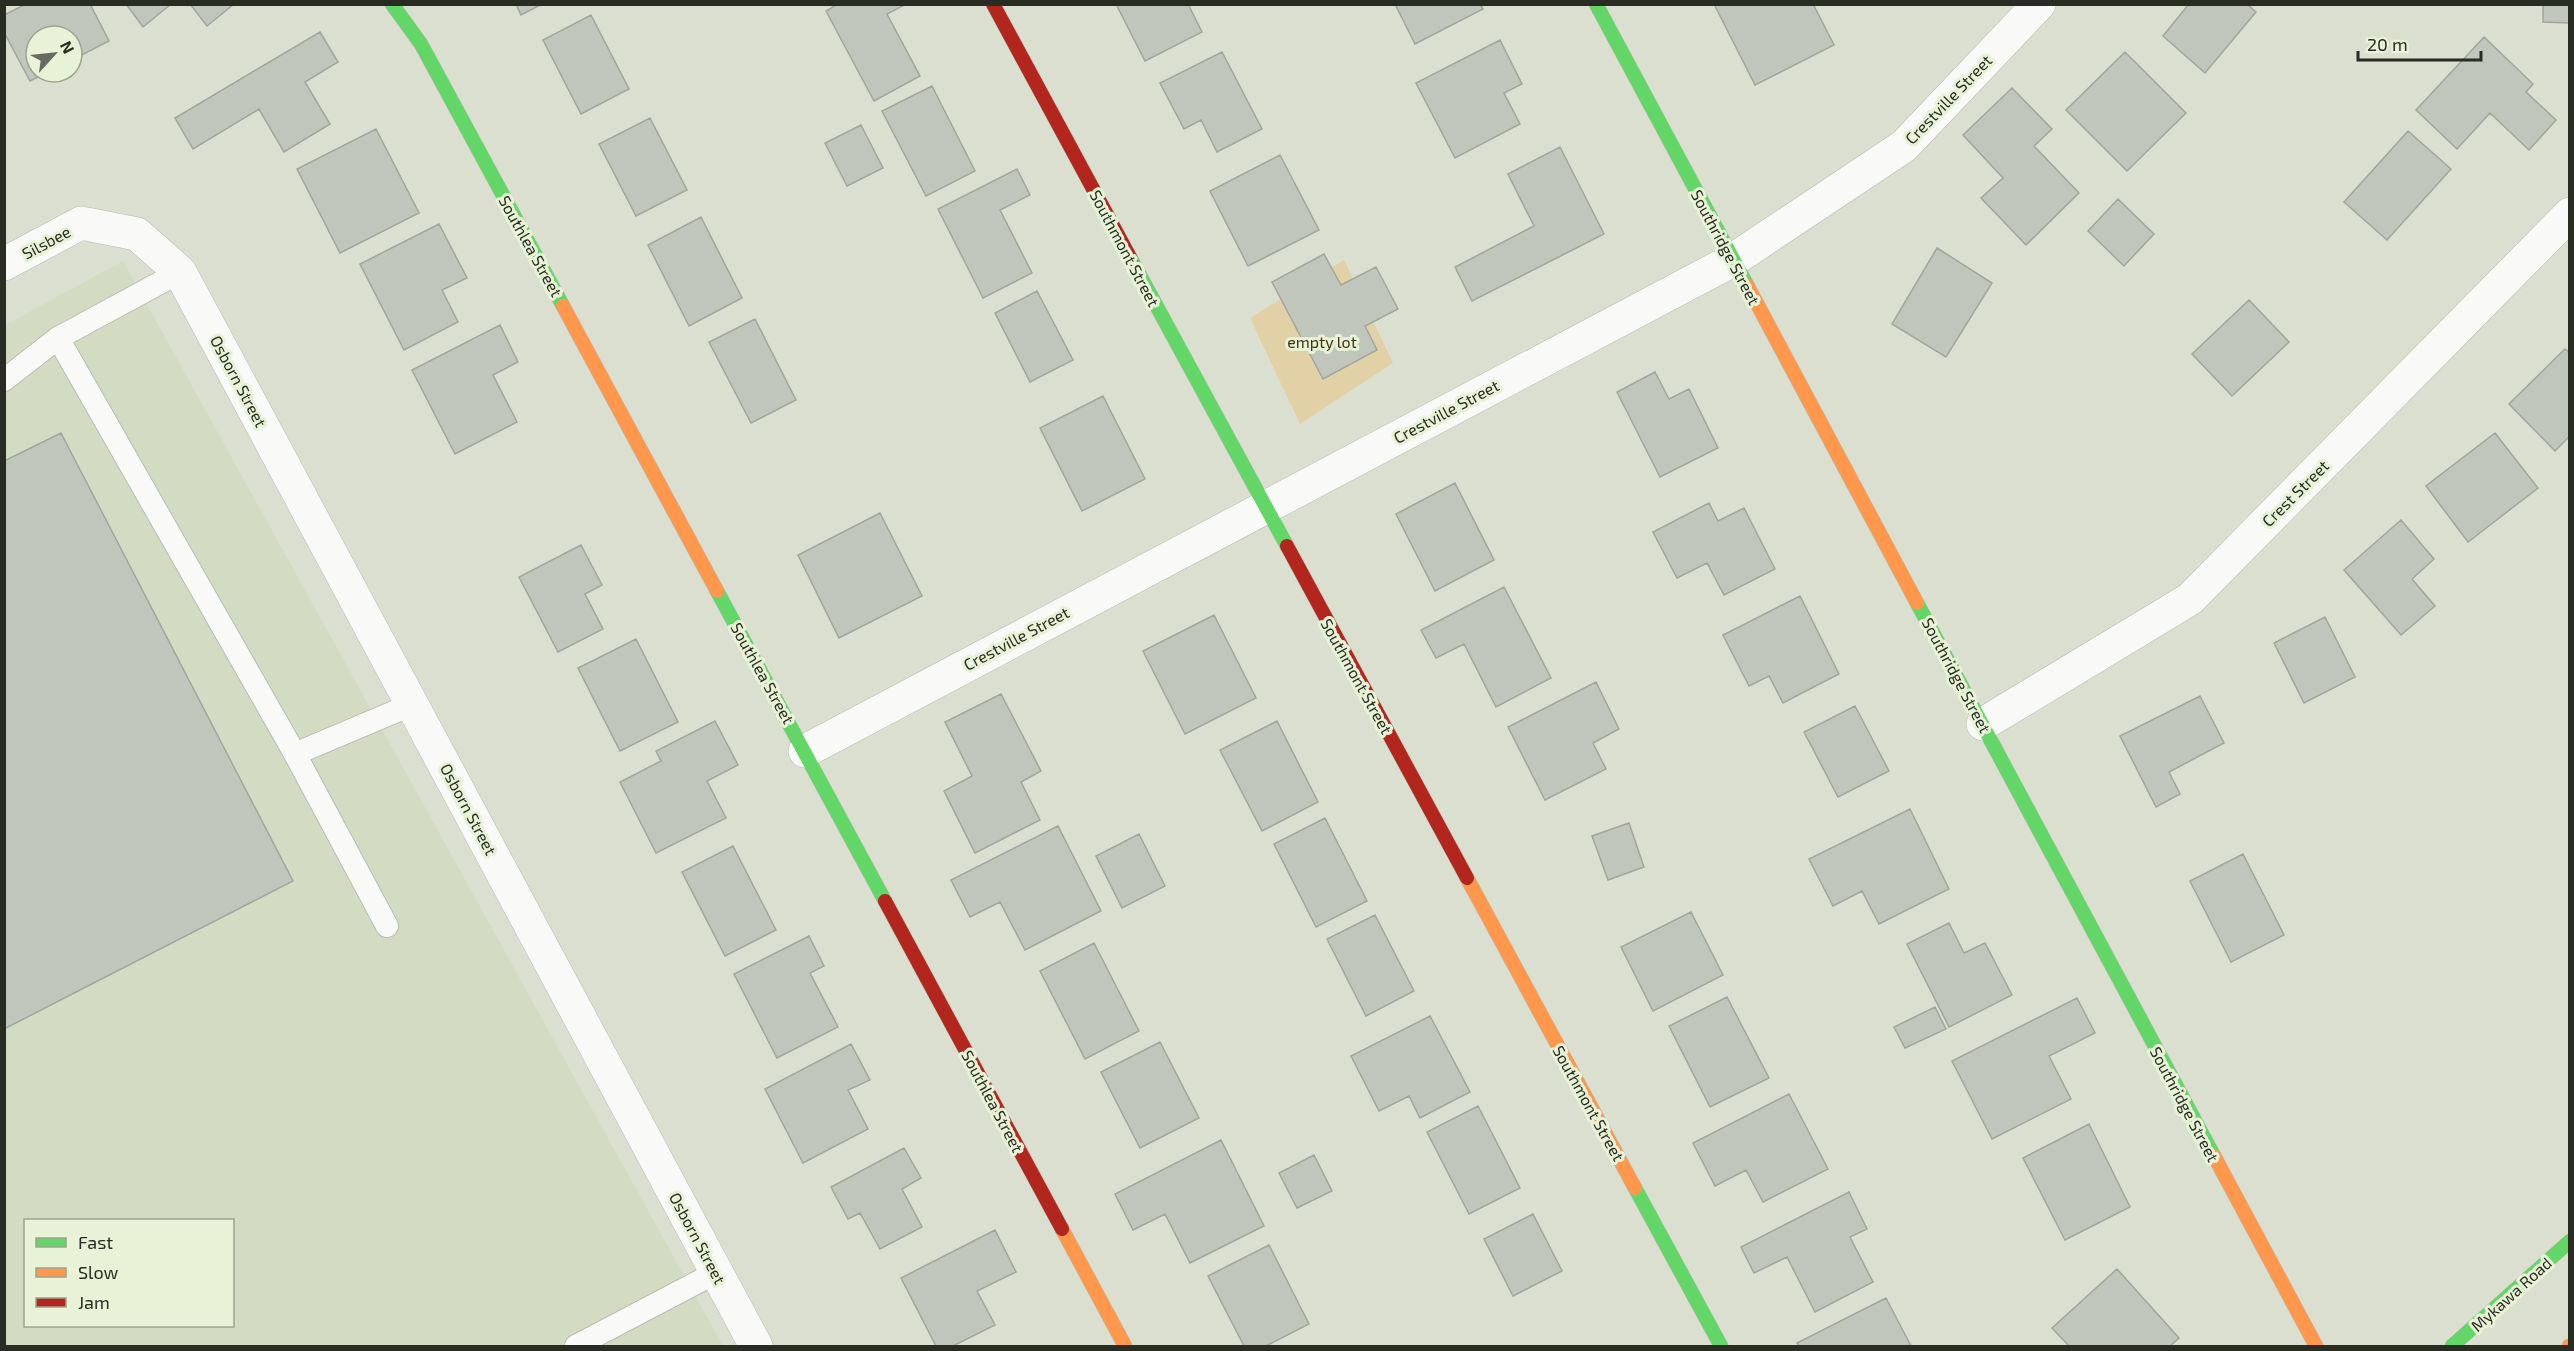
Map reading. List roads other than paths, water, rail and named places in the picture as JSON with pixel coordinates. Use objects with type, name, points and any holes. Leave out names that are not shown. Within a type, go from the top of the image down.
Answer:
[{"type":"street","name":"Southlea Street","points":[[392,4],[422,44],[1125,1347]]},
{"type":"street","name":"Southmont Street","points":[[993,4],[1721,1347]]},
{"type":"street","name":"Southridge Street","points":[[1596,4],[2316,1347]]},
{"type":"street","name":"Crestville Street","points":[[805,751],[1733,260],[1904,146],[2039,4]]},
{"type":"street","name":"Crest Street","points":[[1983,724],[2190,599],[2570,214]]},
{"type":"street","name":"Silsbee","points":[[4,264],[81,224],[136,234],[180,272]]},
{"type":"street","name":"Osborn Street","points":[[180,272],[756,1347]]},
{"type":"street","name":"Mykawa Road","points":[[2452,1347],[2570,1241]]},
{"type":"lane","points":[[4,380],[58,338],[180,272]]},
{"type":"lane","points":[[58,338],[295,754],[387,926]]},
{"type":"lane","points":[[295,754],[413,704]]},
{"type":"lane","points":[[576,1347],[717,1272]]},
{"type":"park label","name":"empty lot","points":[[1322,341]]}]
